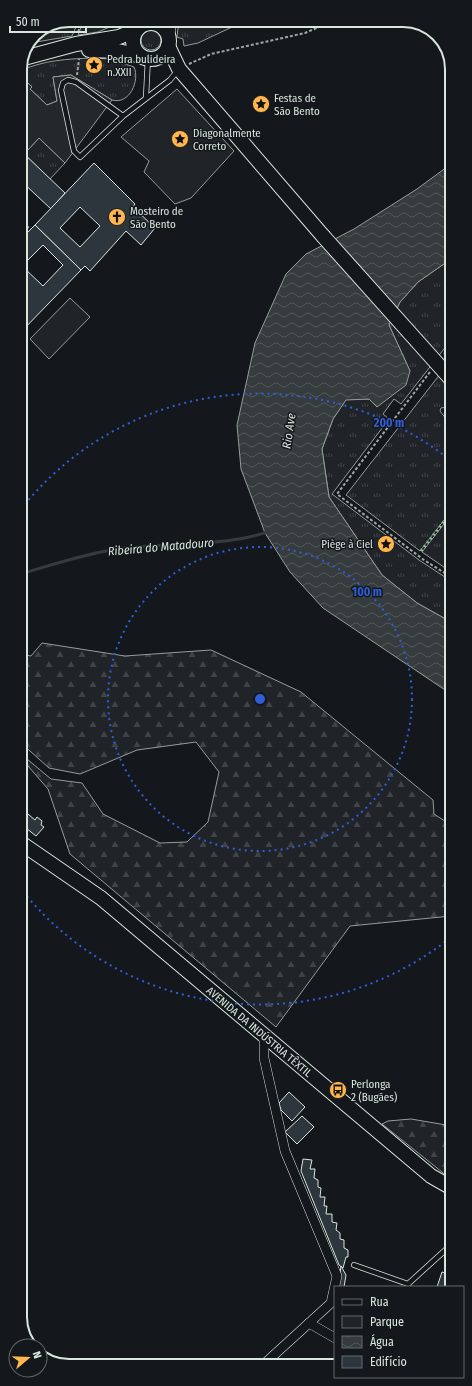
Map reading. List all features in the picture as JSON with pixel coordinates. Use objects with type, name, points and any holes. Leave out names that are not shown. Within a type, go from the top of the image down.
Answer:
[{"type":"main road","points":[[61,50],[76,44],[119,37],[139,27]]},
{"type":"main road","points":[[143,27],[134,44],[136,50],[145,57]]},
{"type":"main road","points":[[161,27],[168,40],[179,69],[323,236],[445,372]]},
{"type":"main road","points":[[29,56],[61,50],[105,50],[145,57],[160,55],[168,40],[169,27]]},
{"type":"main road","points":[[27,847],[67,874]]},
{"type":"main road","points":[[27,854],[67,874]]},
{"type":"main road","name":"AVENIDA DA INDÚSTRIA TÊXTIL","points":[[67,874],[101,898],[431,1176],[445,1184]]},
{"type":"street","points":[[264,1036],[264,1058],[285,1151],[337,1276],[334,1286]]},
{"type":"street","points":[[270,1359],[330,1303],[334,1288]]},
{"type":"street","points":[[309,1323],[334,1337]]},
{"type":"lane","points":[[145,57],[146,97]]},
{"type":"lane","points":[[123,116],[76,82],[68,80],[63,83],[61,90],[74,151],[80,157],[123,116],[170,80],[179,69]]},
{"type":"lane","points":[[354,1265],[408,1284],[445,1250]]},
{"type":"path","points":[[76,38],[80,27]]},
{"type":"path","points":[[179,69],[211,54],[305,33],[319,27]]},
{"type":"path","points":[[76,82],[79,59]]},
{"type":"path","points":[[27,229],[30,226]]},
{"type":"path","points":[[441,358],[445,353]]},
{"type":"path","points":[[432,370],[337,494],[424,560],[445,573]]},
{"type":"green space","points":[[76,27],[72,36],[37,42],[53,30]]},
{"type":"green space","points":[[81,27],[110,27],[98,32],[78,35]]},
{"type":"green space","points":[[178,27],[232,27],[198,43],[184,46],[183,39],[177,37]]},
{"type":"green space","points":[[147,30],[155,30],[161,36],[161,44],[155,50],[147,50],[141,44],[141,36]]},
{"type":"green space","points":[[74,59],[110,59],[134,67],[136,78],[132,90],[124,99],[118,101],[112,100],[71,75],[53,77],[57,101],[47,105],[30,89],[27,84],[27,68],[38,64]]},
{"type":"green space","points":[[177,89],[234,151],[191,198],[175,204],[144,172],[149,161],[121,137]]},
{"type":"green space","points":[[39,138],[65,163],[50,179],[27,157],[27,151]]},
{"type":"green space","points":[[445,263],[445,348],[401,404],[394,399],[383,414],[389,419],[332,494],[419,560],[445,577],[445,619],[417,603],[382,575],[329,497],[322,449],[333,419],[346,399],[369,399],[377,406],[410,371],[389,325],[400,302],[418,282]]},
{"type":"green space","points":[[70,298],[90,317],[49,359],[30,339]]},
{"type":"green space","points":[[445,368],[445,407],[441,408],[440,411],[445,417],[445,519],[420,551],[346,495]]},
{"type":"green space","points":[[445,523],[445,568],[422,552]]},
{"type":"green space","points":[[42,643],[125,656],[211,650],[301,692],[433,800],[434,814],[445,821],[445,917],[350,926],[276,1027],[70,854],[48,789],[27,765],[27,759],[51,779],[82,783],[103,814],[160,843],[187,842],[208,822],[219,772],[196,742],[137,750],[80,774],[49,768],[27,748],[27,655],[31,656]]},
{"type":"green space","points":[[411,1119],[445,1125],[445,1174],[382,1124],[388,1121]]},
{"type":"shaded area","points":[[71,75],[112,100],[65,163],[39,138],[28,150],[27,149],[27,82],[32,87],[30,89],[47,105],[57,101],[53,77]]},
{"type":"water","name":"Rio Ave","points":[[445,168],[445,263],[418,282],[400,302],[389,325],[410,371],[406,385],[377,407],[369,399],[346,400],[333,419],[322,449],[329,497],[382,575],[417,603],[445,619],[445,690],[323,608],[290,572],[265,533],[241,469],[237,425],[255,343],[286,274],[306,254],[354,229],[417,189]]},
{"type":"building","points":[[27,157],[65,193],[51,209],[27,187]]},
{"type":"building","name":"Mosteiro de São Bento","points":[[94,163],[135,204],[133,207],[155,228],[141,245],[126,231],[90,271],[85,266],[81,270],[35,225]],"holes":[[[80,207],[100,226],[80,247],[60,228]]]},
{"type":"building","points":[[35,225],[81,270],[27,326],[27,271],[43,286],[63,265],[43,245],[27,261],[27,233]]},
{"type":"building","points":[[28,814],[35,820],[37,817],[42,821],[41,825],[44,827],[36,836],[27,829]]},
{"type":"building","points":[[289,1092],[305,1107],[292,1121],[281,1110],[279,1103]]},
{"type":"building","points":[[302,1116],[314,1127],[297,1144],[285,1132]]},
{"type":"building","points":[[303,1159],[312,1160],[310,1169],[315,1169],[314,1178],[318,1180],[318,1187],[321,1188],[320,1197],[325,1197],[324,1206],[327,1206],[326,1214],[332,1214],[332,1222],[337,1223],[336,1230],[340,1233],[340,1239],[344,1240],[344,1248],[348,1250],[348,1257],[346,1257],[343,1268],[339,1265],[301,1171]]},
{"type":"building","points":[[341,1266],[346,1275],[344,1286],[338,1286]]},
{"type":"building","points":[[442,1272],[445,1273],[445,1286],[437,1286]]},
{"type":"waterway","name":"Ribeira do Matadouro","points":[[27,572],[77,557],[100,552],[144,546],[223,541],[254,536],[268,531]]},
{"type":"hedge","points":[[421,551],[445,521]]},
{"type":"place","name":"Pedra bulideira n.XXII","points":[[94,65]]},
{"type":"place","name":"Festas de São Bento","points":[[261,104]]},
{"type":"place","name":"Diagonalmente Correto","points":[[180,139]]},
{"type":"place","name":"Mosteiro de São Bento","points":[[117,217]]},
{"type":"place","name":"Piège à Ciel","points":[[386,544]]},
{"type":"place","name":"Perlonga 2 (Bugães)","points":[[338,1090]]}]
